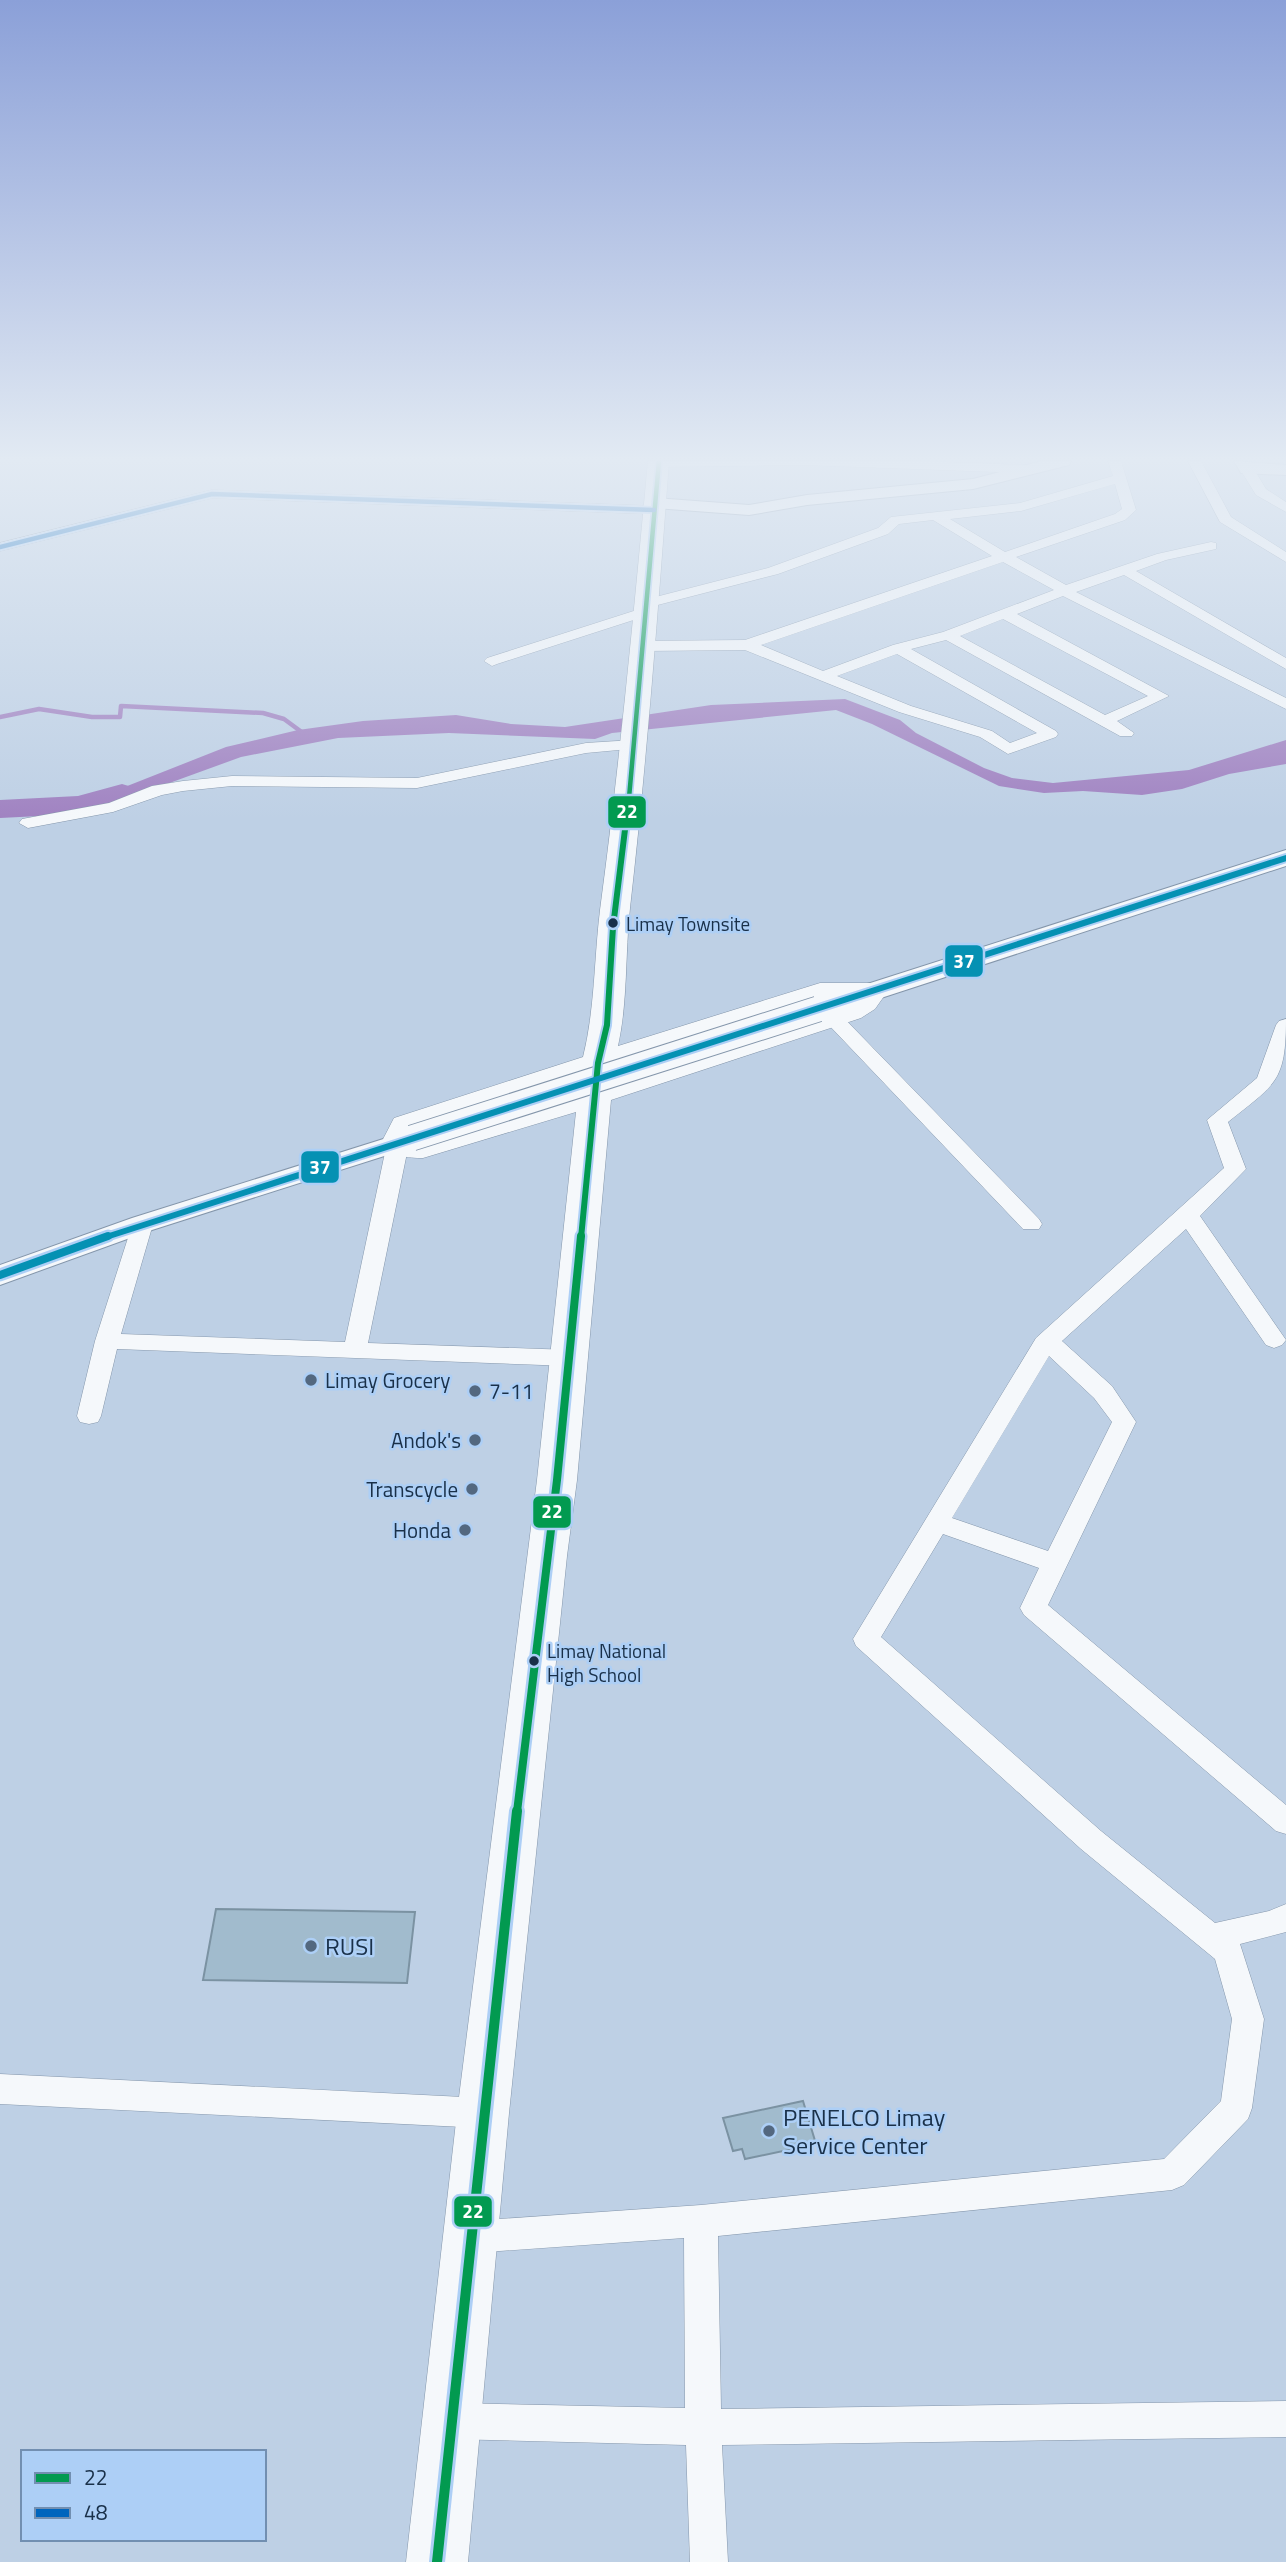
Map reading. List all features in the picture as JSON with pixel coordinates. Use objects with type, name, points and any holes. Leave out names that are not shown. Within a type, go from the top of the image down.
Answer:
[{"type":"main road","points":[[437,2562],[483,2113],[570,1357],[598,1079],[607,1025],[612,927],[634,740],[648,581]]},
{"type":"main road","points":[[405,1141],[411,1149],[423,1148],[820,992],[871,992],[1286,858]]},
{"type":"main road","points":[[598,1079],[825,1013],[860,1007],[866,1003],[871,992]]},
{"type":"street","points":[[492,662],[645,608],[740,581]]},
{"type":"street","points":[[641,646],[747,645],[932,581]]},
{"type":"street","points":[[1050,581],[1064,591],[1286,704]]},
{"type":"street","points":[[823,676],[898,648],[948,635],[1094,581]]},
{"type":"street","points":[[1143,581],[1286,664]]},
{"type":"street","points":[[1004,614],[1161,696],[1104,721]]},
{"type":"street","points":[[948,635],[1126,733]]},
{"type":"street","points":[[747,645],[905,709],[986,734],[1008,749],[1050,734],[898,648]]},
{"type":"street","points":[[28,823],[113,807],[158,790],[183,786],[232,781],[417,783],[634,740]]},
{"type":"street","points":[[0,1275],[142,1224],[825,1013],[1031,1224]]},
{"type":"street","points":[[471,2237],[701,2221],[1172,2174],[1236,2108],[1248,2019],[1228,1951],[1090,1840],[866,1639],[1047,1341],[1188,1215],[1235,1169],[1217,1120],[1266,1081],[1286,1025]]},
{"type":"street","points":[[355,1350],[405,1141]]},
{"type":"street","points":[[1188,1215],[1274,1340]]},
{"type":"street","points":[[89,1416],[107,1341],[142,1224]]},
{"type":"street","points":[[107,1341],[570,1357]]},
{"type":"street","points":[[1047,1341],[1103,1392],[1124,1422],[1033,1608],[1286,1822]]},
{"type":"street","points":[[937,1522],[1055,1564]]},
{"type":"street","points":[[1210,1937],[1276,1923],[1286,1917]]},
{"type":"street","points":[[0,2088],[483,2113]]},
{"type":"street","points":[[701,2221],[703,2427],[709,2562]]},
{"type":"street","points":[[452,2421],[703,2427],[1286,2420]]},
{"type":"shaded area","points":[[845,699],[900,720],[916,733],[984,768],[1012,778],[1053,783],[1189,770],[1286,740],[1286,764],[1229,774],[1182,789],[1142,795],[1083,791],[1044,793],[999,786],[872,724],[836,710],[612,733],[595,739],[449,733],[338,738],[241,757],[109,805],[73,812],[73,801],[107,794],[226,747],[298,730],[363,721],[456,715],[511,724],[565,727],[711,705]]},
{"type":"building","name":"RUSI","points":[[216,1909],[415,1912],[407,1983],[203,1980]]},
{"type":"building","name":"PENELCO Limay Service Center","points":[[803,2101],[816,2144],[745,2159],[742,2149],[733,2151],[723,2118]]},
{"type":"waterway","points":[[0,717],[39,709],[92,717],[120,717],[121,706],[263,713],[284,719],[303,733]]},
{"type":"waterway","points":[[0,809],[79,805],[122,793]]},
{"type":"transit line","name":"22","points":[[437,2562],[483,2113],[546,1556],[557,1480],[598,1063],[607,1025],[613,927],[630,787],[648,581]]},
{"type":"transit line","name":"37","points":[[0,1275],[142,1224],[1286,858]]},
{"type":"place","name":"Limay Townsite","points":[[613,923]]},
{"type":"place","name":"Limay Grocery","points":[[311,1380]]},
{"type":"place","name":"7-11","points":[[475,1391]]},
{"type":"place","name":"Andok's","points":[[475,1440]]},
{"type":"place","name":"Transcycle","points":[[472,1489]]},
{"type":"place","name":"Honda","points":[[465,1530]]},
{"type":"place","name":"Limay National High School","points":[[534,1661]]},
{"type":"place","name":"RUSI","points":[[311,1946]]},
{"type":"place","name":"PENELCO Limay Service Center","points":[[769,2131]]}]
